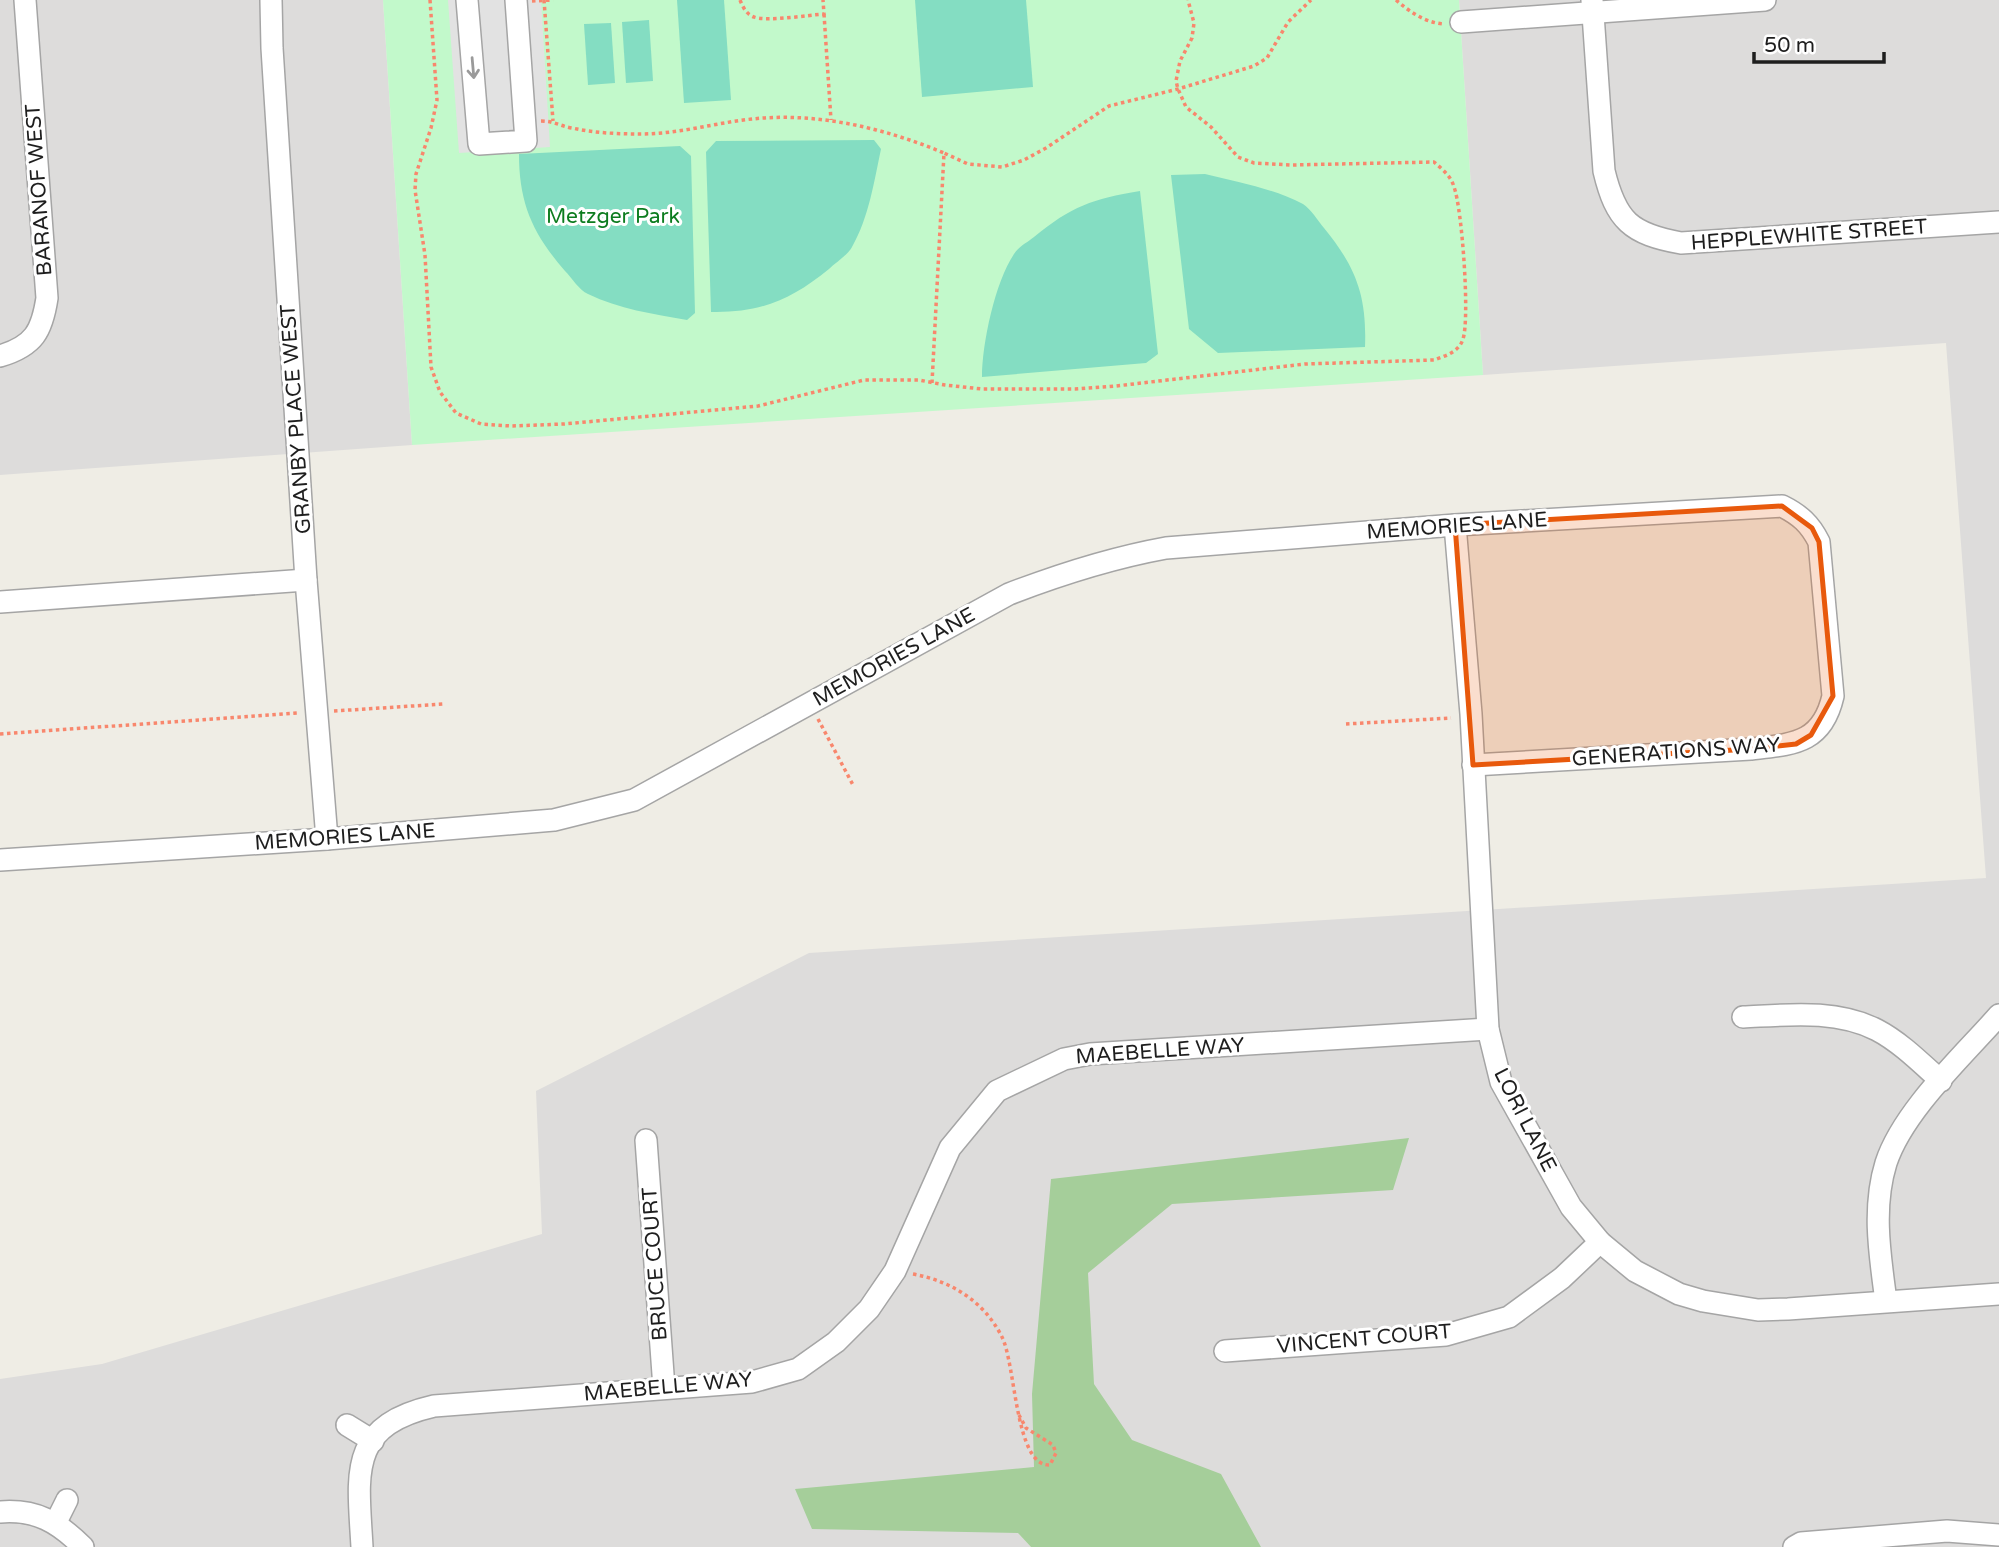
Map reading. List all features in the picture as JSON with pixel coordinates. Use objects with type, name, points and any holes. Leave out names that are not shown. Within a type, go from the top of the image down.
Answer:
[{"type":"street","name":"BARANOF WEST","points":[[0,356],[27,345],[43,324],[47,298],[25,0]]},
{"type":"street","name":"GRANBY PLACE WEST","points":[[271,0],[306,580],[327,839]]},
{"type":"street","points":[[467,0],[479,144],[526,141],[516,0]]},
{"type":"street","points":[[1461,22],[1592,6],[1765,0]]},
{"type":"street","name":"HEPPLEWHITE STREET","points":[[1592,6],[1604,171],[1610,198],[1625,221],[1651,238],[1681,243],[1999,222]]},
{"type":"street","name":"MEMORIES LANE","points":[[0,860],[327,839],[554,820],[634,800],[1009,594],[1119,556],[1166,548],[1455,525],[1782,506],[1800,515]]},
{"type":"street","name":"GENERATIONS WAY","points":[[1473,765],[1751,749],[1796,744],[1811,735],[1830,710],[1833,696],[1819,542],[1812,528],[1800,515]]},
{"type":"street","name":"LORI LANE","points":[[1455,525],[1471,714],[1488,1029],[1501,1082],[1571,1207],[1600,1242],[1635,1271],[1679,1294],[1727,1306],[1758,1310],[1788,1309],[1999,1294]]},
{"type":"street","points":[[0,602],[306,580]]},
{"type":"street","points":[[1743,1017],[1827,1015],[1853,1020],[1878,1030],[1941,1081]]},
{"type":"street","points":[[1886,1301],[1879,1256],[1878,1223],[1885,1165],[1903,1128],[1999,1015]]},
{"type":"street","name":"MAEBELLE WAY","points":[[373,1441],[387,1424],[409,1412],[434,1406],[752,1382],[798,1369],[836,1342],[869,1309],[895,1271],[950,1148],[997,1091],[1064,1059],[1090,1054],[1488,1029]]},
{"type":"street","name":"BRUCE COURT","points":[[646,1140],[664,1388]]},
{"type":"street","name":"VINCENT COURT","points":[[1225,1351],[1446,1335],[1496,1321],[1509,1317],[1562,1278],[1600,1242]]},
{"type":"street","points":[[347,1425],[373,1441],[361,1460],[358,1483],[362,1547]]},
{"type":"street","points":[[56,1522],[67,1500]]},
{"type":"street","points":[[0,1512],[20,1510],[56,1522],[83,1547]]},
{"type":"street","points":[[1794,1547],[1801,1542],[1947,1531],[1999,1535]]},
{"type":"path","points":[[430,0],[437,100],[416,174],[415,190],[425,255],[431,367],[440,392],[456,413],[481,424],[565,424],[758,406],[864,380],[894,379],[993,389],[1116,386],[1305,364],[1434,360],[1452,353],[1463,341],[1465,283],[1454,185],[1445,171],[1434,162],[1291,165],[1254,163],[1238,157],[1211,127],[1195,117],[1186,107],[1178,89],[1176,81],[1180,61],[1192,38],[1194,23],[1188,0]]},
{"type":"path","points":[[544,0],[553,121]]},
{"type":"path","points":[[740,0],[745,11],[758,18],[824,14]]},
{"type":"path","points":[[823,0],[831,121]]},
{"type":"path","points":[[524,122],[553,121],[569,128],[642,134],[681,132],[749,119],[803,116],[913,140],[968,164],[1002,167],[1024,160],[1046,148],[1109,106],[1254,66],[1268,58],[1288,22],[1311,0]]},
{"type":"path","points":[[1396,0],[1409,11],[1427,20],[1440,24],[1461,22]]},
{"type":"path","points":[[932,383],[944,153]]},
{"type":"path","points":[[325,711],[444,704]]},
{"type":"path","points":[[0,734],[309,712]]},
{"type":"path","points":[[1346,724],[1451,718]]},
{"type":"path","points":[[821,724],[853,785]]},
{"type":"path","points":[[908,1273],[935,1278],[955,1287],[990,1318],[1003,1338],[1011,1365],[1019,1415],[1024,1441],[1034,1460],[1042,1465],[1050,1465],[1056,1452],[1053,1445],[1026,1429],[1019,1415]]},
{"type":"highlighted area","points":[[1782,506],[1812,528],[1819,542],[1833,696],[1811,735],[1796,744],[1751,749],[1473,765],[1455,525]]},
{"type":"shaded area","points":[[0,0],[383,0],[412,445],[0,475]]},
{"type":"shaded area","points":[[448,0],[541,0],[550,147],[459,153]]},
{"type":"shaded area","points":[[1459,0],[1999,0],[1999,1547],[1109,1547],[1019,1534],[1031,1547],[0,1547],[0,1379],[102,1364],[542,1234],[536,1091],[809,953],[1986,878],[1946,343],[1483,375]]},
{"type":"green space","name":"Metzger Park","points":[[383,0],[1459,0],[1483,375],[412,445]]},
{"type":"green space","points":[[677,0],[724,0],[731,100],[684,103]]},
{"type":"green space","points":[[915,0],[1026,0],[1033,87],[922,97]]},
{"type":"green space","points":[[649,20],[653,81],[626,83],[622,22]]},
{"type":"green space","points":[[611,23],[615,83],[588,85],[584,24]]},
{"type":"green space","points":[[874,140],[881,149],[873,187],[863,224],[848,253],[815,280],[788,296],[760,307],[711,312],[706,152],[716,141]]},
{"type":"green space","points":[[680,146],[691,156],[695,313],[687,320],[662,316],[612,304],[585,292],[554,257],[536,231],[525,203],[519,154]]},
{"type":"green space","points":[[1205,174],[1291,198],[1309,209],[1352,269],[1364,312],[1365,347],[1218,353],[1189,329],[1171,175]]},
{"type":"green space","points":[[1140,191],[1158,354],[1146,363],[982,377],[984,348],[991,314],[1001,280],[1016,251],[1047,226],[1083,205]]},
{"type":"green space","points":[[1409,1138],[1393,1190],[1172,1204],[1088,1273],[1094,1384],[1132,1440],[1221,1474],[1261,1547],[1031,1547],[1018,1533],[812,1529],[795,1489],[1034,1467],[1032,1394],[1051,1179]]}]
